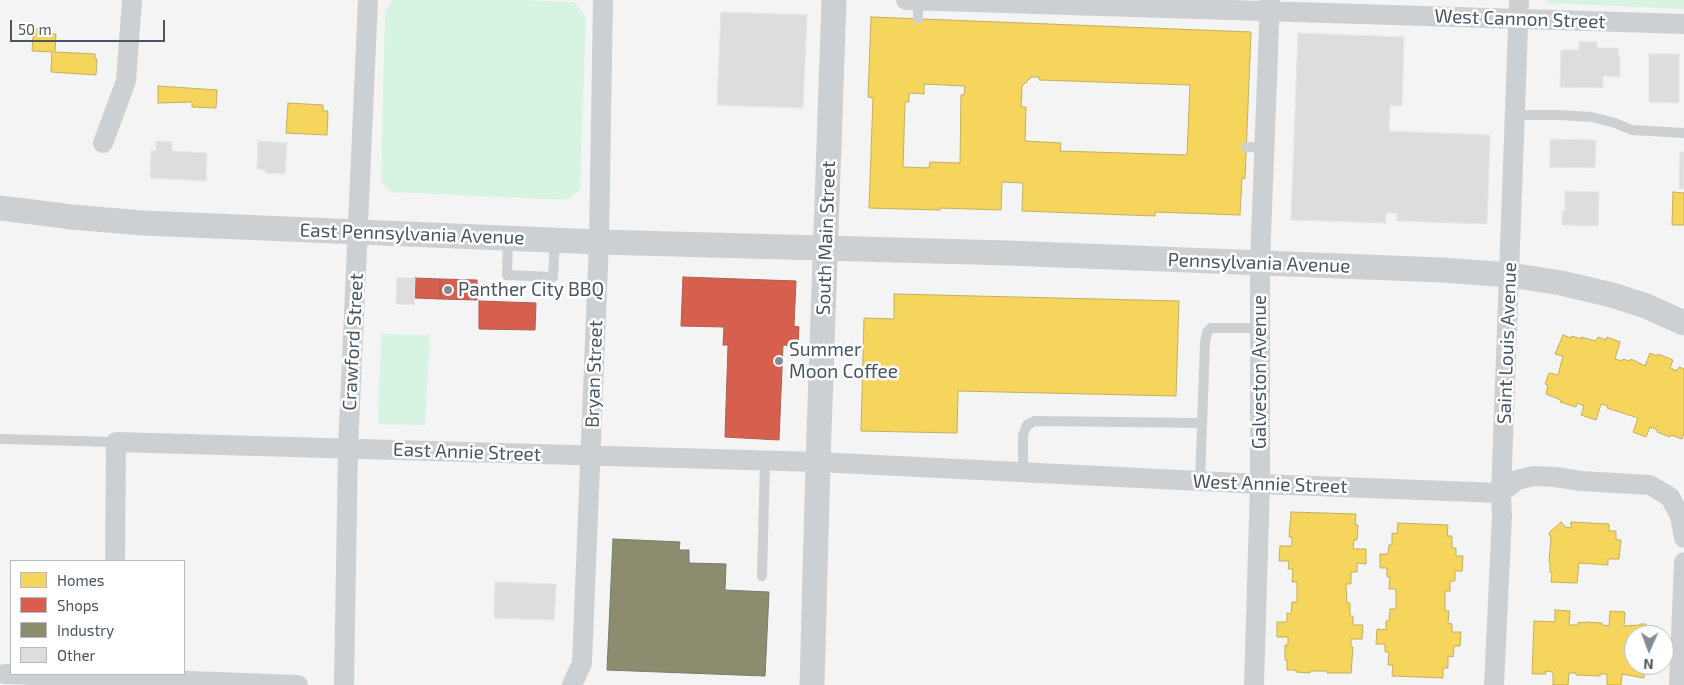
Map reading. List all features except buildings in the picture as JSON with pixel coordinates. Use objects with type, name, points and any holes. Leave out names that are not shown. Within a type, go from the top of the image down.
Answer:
[{"type":"street","points":[[103,143],[126,81],[132,0]]},
{"type":"street","name":"Crawford Street","points":[[344,685],[348,449],[368,0]]},
{"type":"street","name":"Bryan Street","points":[[572,685],[582,662],[599,242],[603,0]]},
{"type":"street","name":"South Main Street","points":[[812,685],[834,0]]},
{"type":"street","name":"West Cannon Street","points":[[906,0],[918,10],[1270,6],[1519,10],[1684,24]]},
{"type":"street","name":"Galveston Avenue","points":[[1254,685],[1260,484],[1260,262],[1255,148],[1270,6]]},
{"type":"street","name":"Saint Louis Avenue","points":[[1494,685],[1502,516],[1519,10]]},
{"type":"street","name":"East Pennsylvania Avenue","points":[[0,208],[142,223],[599,242],[826,249]]},
{"type":"street","name":"Pennsylvania Avenue","points":[[826,249],[1260,262],[1510,275],[1561,283],[1612,295],[1646,306],[1684,324]]},
{"type":"street","points":[[115,560],[116,442]]},
{"type":"street","name":"East Annie Street","points":[[116,442],[818,462]]},
{"type":"street","name":"West Annie Street","points":[[818,462],[1260,484],[1502,492]]},
{"type":"street","points":[[1502,492],[1517,480],[1534,476],[1650,485],[1670,497],[1680,516],[1684,538]]},
{"type":"street","points":[[1680,685],[1684,562]]},
{"type":"street","points":[[5,674],[10,674]]},
{"type":"street","points":[[27,675],[298,685]]},
{"type":"lane","points":[[1515,115],[1592,117],[1615,122],[1632,130],[1684,133]]},
{"type":"lane","points":[[508,238],[507,275],[553,277],[555,240]]},
{"type":"lane","points":[[1200,481],[1207,332],[1211,328],[1260,328]]},
{"type":"lane","points":[[1023,472],[1023,435],[1026,425],[1035,421],[1202,423]]},
{"type":"lane","points":[[0,439],[116,442]]},
{"type":"lane","points":[[762,576],[765,461]]},
{"type":"green space","points":[[393,0],[574,2],[586,16],[580,190],[565,200],[391,192],[381,182],[385,11]]},
{"type":"green space","points":[[1547,0],[1684,0],[1684,9],[1547,3]]},
{"type":"green space","points":[[381,334],[430,335],[425,425],[378,424]]},
{"type":"place","name":"Panther City BBQ","points":[[448,290]]},
{"type":"place","name":"Summer Moon Coffee","points":[[779,361]]}]
